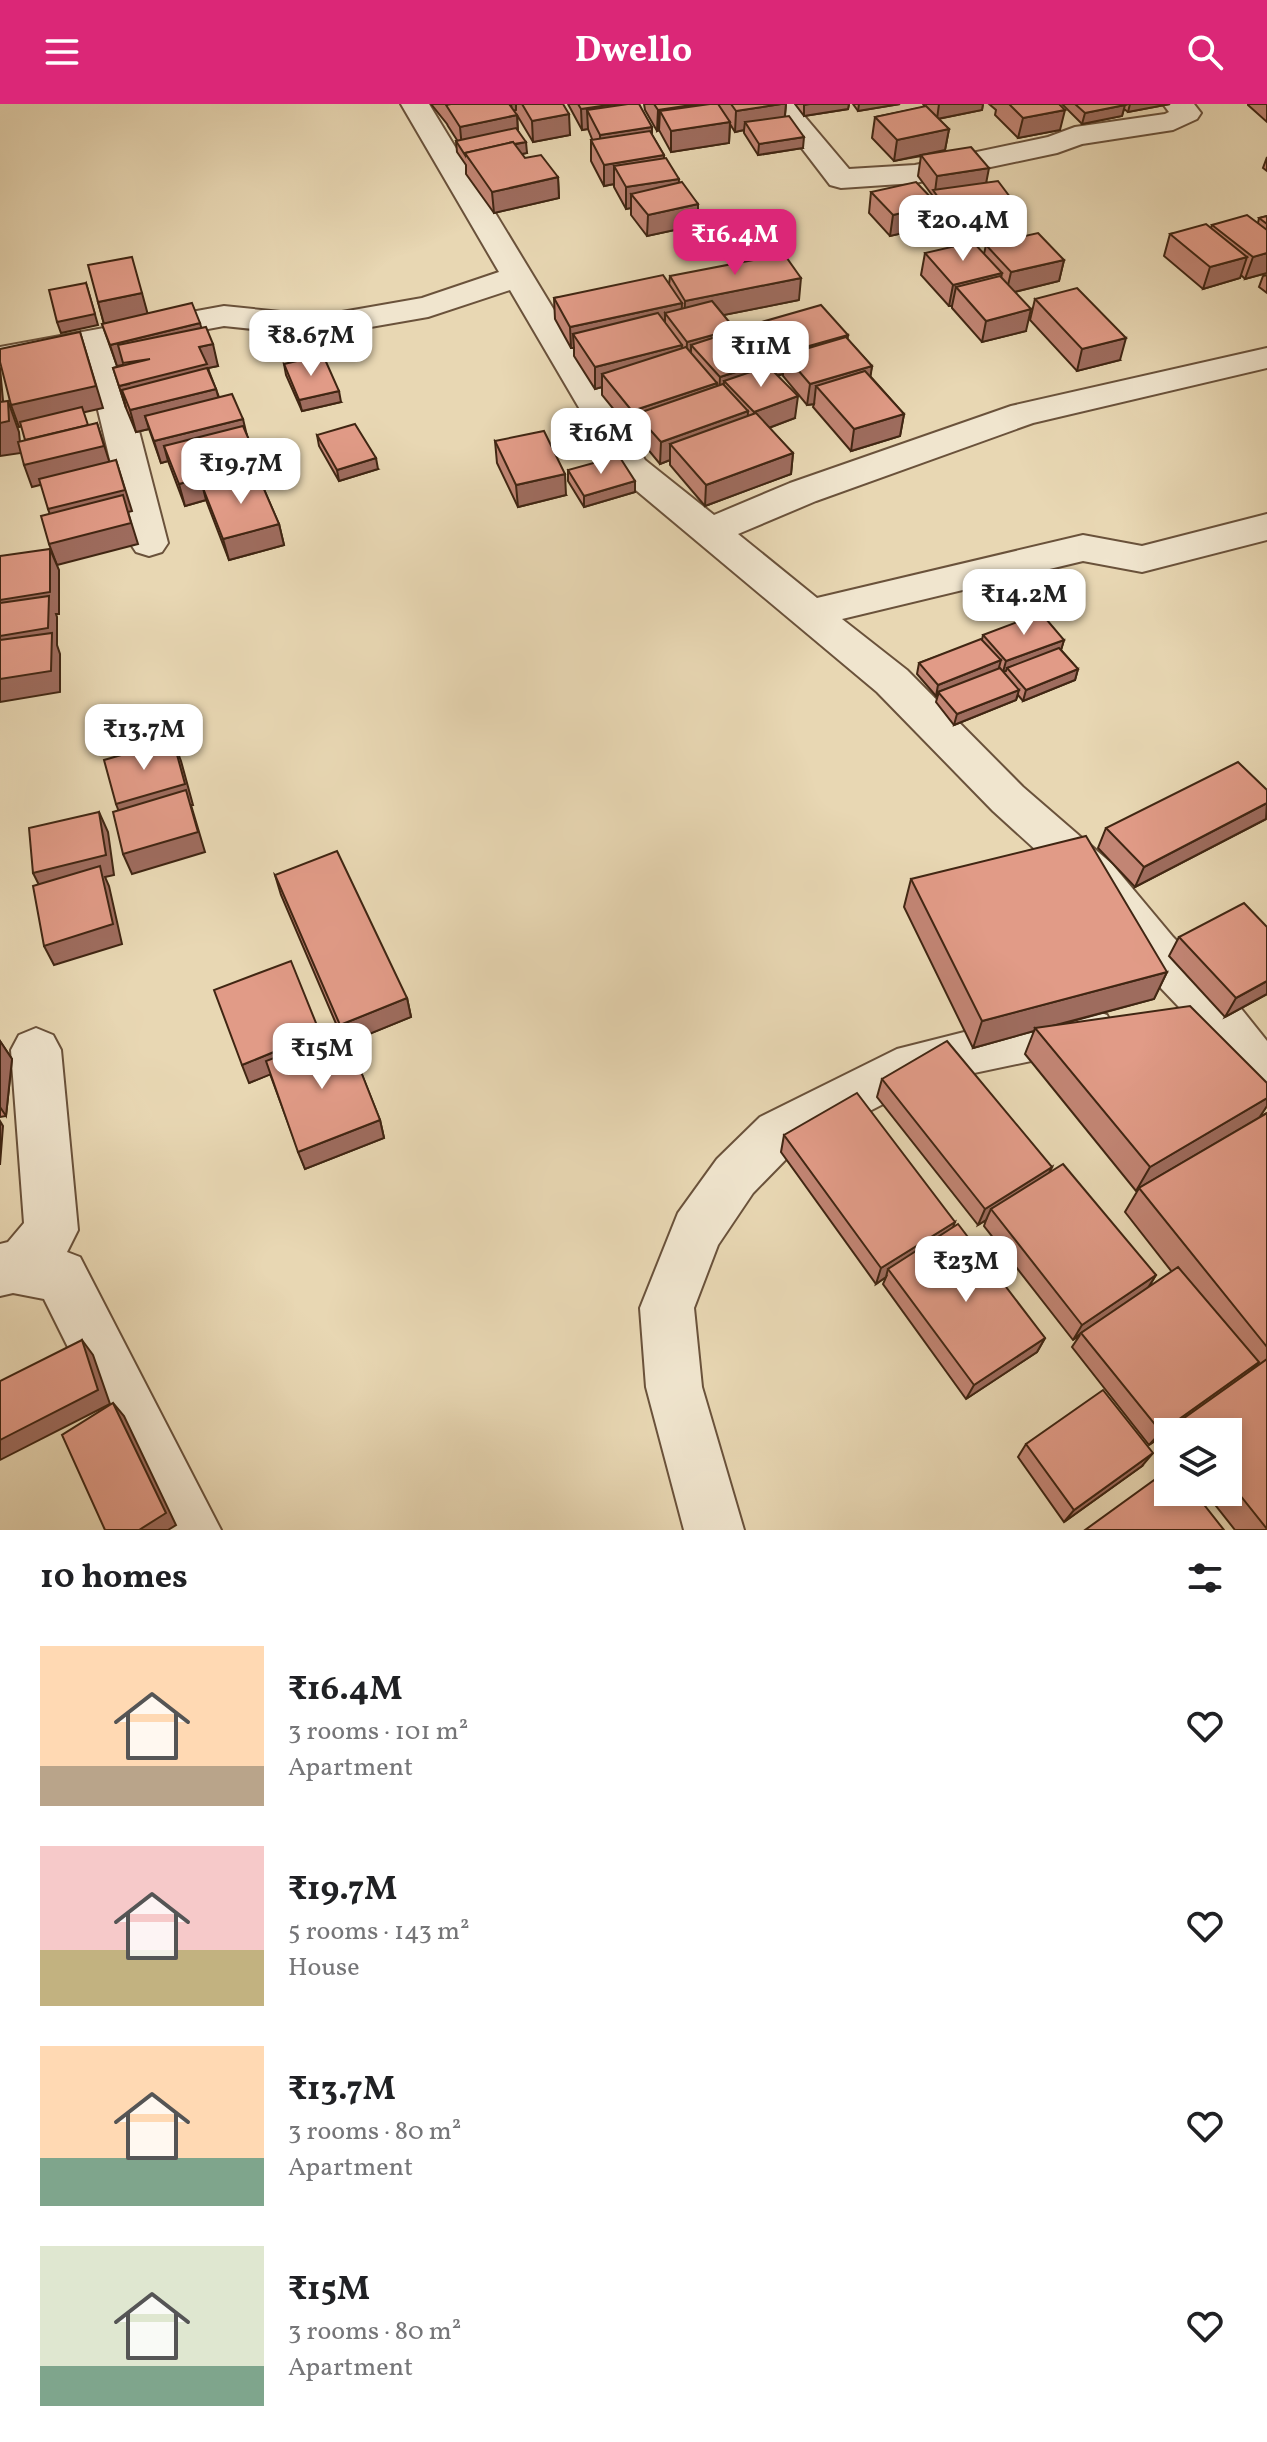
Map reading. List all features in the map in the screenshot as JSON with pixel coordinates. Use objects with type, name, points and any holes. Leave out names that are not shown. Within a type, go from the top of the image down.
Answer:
[{"type":"street","points":[[415,104],[464,181],[517,277],[632,468],[892,681],[1008,799],[1096,877],[1156,951],[1214,1011],[1267,1079]]},
{"type":"street","points":[[781,106],[841,179],[915,174],[1057,144],[1075,136],[1173,121],[1187,113],[1177,104]]},
{"type":"street","points":[[1054,115],[1075,136]]},
{"type":"street","points":[[0,357],[224,316],[269,318],[319,326],[428,307],[517,277]]},
{"type":"street","points":[[98,339],[149,543]]},
{"type":"street","points":[[711,531],[803,492],[1023,414],[1267,358]]},
{"type":"street","points":[[811,614],[857,600],[1083,548],[1142,559],[1267,527]]},
{"type":"street","points":[[714,1530],[674,1387],[667,1308],[697,1231],[735,1176],[778,1133],[914,1064],[1000,1044],[1214,1011]]},
{"type":"street","points":[[10,1270],[51,1230],[36,1050]]},
{"type":"street","points":[[10,1270],[61,1276],[191,1530]]},
{"type":"building","points":[[509,104],[517,115],[460,127],[446,105]]},
{"type":"building","points":[[522,104],[563,104],[569,114],[532,121]]},
{"type":"building","points":[[578,104],[615,104],[581,109]]},
{"type":"building","points":[[639,104],[652,127],[600,135],[587,110]]},
{"type":"building","points":[[654,104],[698,104],[658,110]]},
{"type":"building","points":[[718,104],[730,122],[671,131],[660,111]]},
{"type":"building","points":[[731,104],[781,104],[736,111]]},
{"type":"building","points":[[1009,104],[1059,104],[1065,110],[1023,118]]},
{"type":"building","points":[[1075,104],[1123,104],[1125,105],[1085,113]]},
{"type":"building","points":[[926,106],[949,129],[897,140],[875,117]]},
{"type":"building","points":[[789,116],[804,137],[759,144],[745,122]]},
{"type":"building","points":[[516,128],[526,142],[513,142],[465,155],[456,141]]},
{"type":"building","points":[[650,131],[664,155],[604,165],[591,140]]},
{"type":"building","points":[[513,142],[525,158],[541,155],[558,177],[492,192],[465,153]]},
{"type":"building","points":[[971,147],[989,168],[937,176],[921,155]]},
{"type":"building","points":[[666,158],[679,179],[626,187],[614,166]]},
{"type":"building","points":[[998,181],[1010,197],[945,207],[933,190]]},
{"type":"building","points":[[682,182],[698,204],[648,215],[631,194]]},
{"type":"building","points":[[916,182],[938,205],[893,215],[871,192]]},
{"type":"building","points":[[1247,215],[1267,230],[1267,253],[1253,257],[1212,225]]},
{"type":"building","points":[[1206,224],[1247,257],[1210,267],[1170,234]]},
{"type":"building","points":[[1038,233],[1064,260],[1011,272],[986,245]]},
{"type":"building","points":[[973,242],[1002,273],[953,285],[925,253]]},
{"type":"building","points":[[784,254],[801,278],[685,301],[670,276]]},
{"type":"building","points":[[132,257],[142,293],[98,302],[88,265]]},
{"type":"building","points":[[663,275],[682,303],[570,327],[554,298]]},
{"type":"building","points":[[1000,276],[1031,309],[986,321],[956,287]]},
{"type":"building","points":[[86,283],[95,314],[57,322],[49,290]]},
{"type":"building","points":[[1077,288],[1126,338],[1082,349],[1035,299]]},
{"type":"building","points":[[712,301],[735,329],[687,342],[665,313]]},
{"type":"building","points":[[192,303],[200,323],[110,345],[102,324]]},
{"type":"building","points":[[821,305],[848,335],[777,355],[751,325]]},
{"type":"building","points":[[658,313],[682,345],[595,367],[573,334]]},
{"type":"building","points":[[206,327],[213,344],[199,347],[207,364],[119,386],[113,368],[150,359],[123,363],[118,345]]},
{"type":"building","points":[[734,331],[764,363],[720,377],[691,345]]},
{"type":"building","points":[[80,332],[96,386],[11,405],[0,362],[0,349]]},
{"type":"building","points":[[846,337],[872,366],[810,384],[785,355]]},
{"type":"building","points":[[686,347],[717,383],[632,411],[602,374]]},
{"type":"building","points":[[323,355],[339,391],[299,400],[284,364]]},
{"type":"building","points":[[768,366],[798,396],[754,412],[724,381]]},
{"type":"building","points":[[207,368],[216,389],[130,410],[122,390]]},
{"type":"building","points":[[865,371],[904,414],[854,429],[816,386]]},
{"type":"building","points":[[723,384],[748,411],[661,442],[636,414]]},
{"type":"building","points":[[232,394],[243,419],[154,441],[145,416]]},
{"type":"building","points":[[8,401],[9,421],[0,423],[0,402]]},
{"type":"building","points":[[82,407],[88,425],[25,440],[20,422]]},
{"type":"building","points":[[756,413],[793,453],[706,485],[670,444]]},
{"type":"building","points":[[97,423],[104,446],[24,465],[18,442]]},
{"type":"building","points":[[355,424],[376,458],[337,470],[317,435]]},
{"type":"building","points":[[243,426],[259,463],[179,484],[164,446]]},
{"type":"building","points":[[544,431],[565,474],[516,485],[495,441]]},
{"type":"building","points":[[619,456],[635,481],[584,496],[568,470]]},
{"type":"building","points":[[116,460],[125,490],[48,509],[39,479]]},
{"type":"building","points":[[257,473],[279,524],[223,539],[203,488]]},
{"type":"building","points":[[123,495],[131,523],[49,544],[41,516]]},
{"type":"building","points":[[50,549],[50,592],[0,600],[0,556]]},
{"type":"building","points":[[49,596],[48,628],[0,636],[0,603]]},
{"type":"building","points":[[1041,613],[1064,640],[1006,661],[983,635]]},
{"type":"building","points":[[52,633],[51,671],[0,679],[0,640]]},
{"type":"building","points":[[981,639],[1001,660],[938,685],[919,663]]},
{"type":"building","points":[[1059,648],[1078,669],[1026,690],[1007,668]]},
{"type":"building","points":[[1000,668],[1019,690],[957,714],[938,692]]},
{"type":"building","points":[[173,740],[185,784],[116,804],[104,760]]},
{"type":"building","points":[[1238,762],[1267,790],[1267,803],[1144,867],[1106,828]]},
{"type":"building","points":[[186,790],[198,832],[123,854],[113,812]]},
{"type":"building","points":[[99,812],[106,855],[33,873],[29,828]]},
{"type":"building","points":[[1086,836],[1167,972],[982,1021],[911,879]]},
{"type":"building","points":[[337,851],[407,998],[340,1025],[275,875]]},
{"type":"building","points":[[100,866],[113,924],[44,946],[33,886]]},
{"type":"building","points":[[1244,903],[1267,927],[1267,981],[1236,998],[1179,937]]},
{"type":"building","points":[[291,961],[320,1033],[242,1065],[214,990]]},
{"type":"building","points":[[1190,1006],[1267,1083],[1267,1098],[1150,1167],[1035,1028]]},
{"type":"building","points":[[345,1031],[380,1120],[298,1152],[266,1061]]},
{"type":"building","points":[[947,1041],[1052,1167],[985,1209],[882,1079]]},
{"type":"building","points":[[857,1093],[955,1222],[881,1268],[784,1135]]},
{"type":"building","points":[[1267,1113],[1267,1347],[1139,1188]]},
{"type":"building","points":[[1063,1164],[1156,1275],[1082,1325],[991,1209]]},
{"type":"building","points":[[958,1224],[1045,1338],[974,1385],[888,1269]]},
{"type":"building","points":[[1178,1267],[1259,1362],[1181,1418],[1154,1418],[1154,1423],[1081,1333]]},
{"type":"building","points":[[82,1340],[98,1390],[0,1440],[0,1381]]},
{"type":"building","points":[[1267,1359],[1267,1529],[1242,1498],[1242,1418],[1184,1418]]},
{"type":"building","points":[[1103,1390],[1153,1453],[1074,1510],[1026,1444]]},
{"type":"building","points":[[113,1403],[166,1513],[139,1530],[105,1530],[62,1435]]},
{"type":"building","points":[[1154,1480],[1154,1506],[1205,1506],[1224,1530],[1085,1530]]}]
